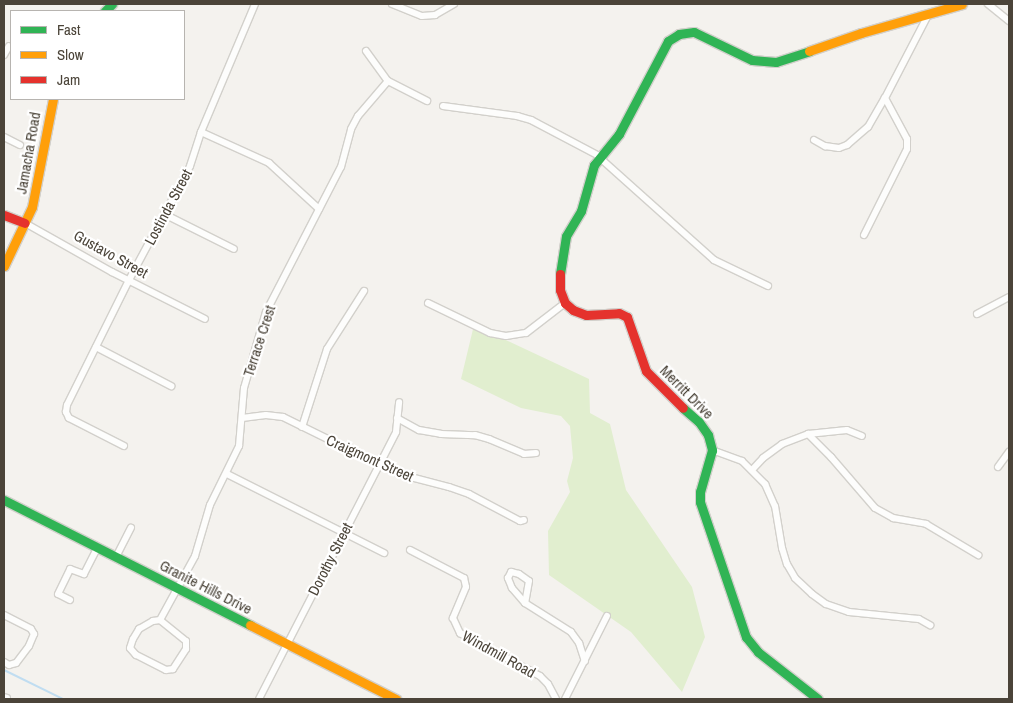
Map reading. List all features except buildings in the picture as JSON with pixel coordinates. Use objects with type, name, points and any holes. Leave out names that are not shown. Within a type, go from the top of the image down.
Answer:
[{"type":"street","name":"Lostinda Street","points":[[124,446],[69,418],[66,412],[67,405],[129,280],[190,166],[201,132],[255,4]]},
{"type":"street","points":[[392,4],[422,16],[435,15],[454,4]]},
{"type":"street","points":[[428,302],[490,333],[506,336],[526,333],[565,303],[560,290],[560,274],[566,236],[581,212],[590,174],[600,157],[619,134],[662,49],[668,41],[678,34],[694,32],[752,60],[776,62],[930,12],[962,4]]},
{"type":"street","points":[[988,4],[1009,21]]},
{"type":"street","points":[[814,140],[832,148],[847,145],[868,127],[886,98],[930,12]]},
{"type":"street","points":[[4,55],[8,46]]},
{"type":"street","points":[[366,51],[388,81],[427,101]]},
{"type":"street","name":"Terrace Crest","points":[[160,620],[165,614],[195,556],[209,508],[239,446],[244,388],[266,312],[341,167],[351,130],[358,116],[388,81]]},
{"type":"street","points":[[864,235],[907,149],[908,139],[886,98]]},
{"type":"street","name":"Jamacha Road","points":[[4,266],[24,223],[37,187],[53,100]]},
{"type":"street","points":[[443,106],[517,116],[531,120],[600,157],[714,260],[768,286]]},
{"type":"street","points":[[201,132],[270,163],[319,209]]},
{"type":"street","points":[[4,137],[20,145]]},
{"type":"street","points":[[164,214],[234,249]]},
{"type":"street","name":"Gustavo Street","points":[[4,215],[24,223],[205,319]]},
{"type":"street","points":[[302,427],[327,349],[364,291]]},
{"type":"street","points":[[977,314],[1009,297]]},
{"type":"street","name":"Merritt Drive","points":[[565,303],[573,310],[586,315],[620,313],[627,317],[646,371],[669,396],[703,426],[708,435],[712,450]]},
{"type":"street","points":[[96,347],[171,386]]},
{"type":"street","name":"Dorothy Street","points":[[259,699],[396,432],[399,402]]},
{"type":"street","name":"Craigmont Street","points":[[242,418],[274,415],[414,479],[449,486],[469,494],[520,522],[524,520]]},
{"type":"street","points":[[397,418],[419,430],[441,434],[475,436],[489,439],[524,454],[536,453]]},
{"type":"street","points":[[752,470],[763,458],[782,444],[808,434],[847,430],[862,436]]},
{"type":"street","points":[[808,434],[831,457],[874,508],[892,518],[926,524],[978,555]]},
{"type":"street","points":[[818,699],[758,652],[744,632],[700,502],[700,492],[712,450],[742,461],[761,478],[771,495],[787,564],[806,589],[826,604],[841,610],[919,619],[930,625]]},
{"type":"street","points":[[998,467],[1009,452]]},
{"type":"street","points":[[227,474],[384,553]]},
{"type":"street","name":"Granite Hills Drive","points":[[4,500],[396,699]]},
{"type":"street","points":[[116,557],[131,528]]},
{"type":"street","points":[[70,600],[58,594],[70,569],[84,574],[97,548]]},
{"type":"street","name":"Windmill Road","points":[[410,550],[464,578],[466,587],[453,618],[460,633],[540,676],[548,684],[556,699]]},
{"type":"street","points":[[526,603],[529,581],[519,574],[511,572],[508,578],[512,588],[526,603],[571,632],[579,643],[584,661]]},
{"type":"street","points":[[4,615],[31,629],[34,634],[29,646],[16,663],[9,665],[4,662]]},
{"type":"street","points":[[565,699],[607,616]]},
{"type":"street","points":[[160,620],[186,641],[186,649],[173,669],[166,670],[136,655],[130,648],[139,629],[153,621],[160,620]]},
{"type":"green space","points":[[474,325],[589,379],[590,413],[610,424],[626,490],[692,587],[705,637],[682,692],[631,632],[549,575],[548,531],[570,492],[567,481],[573,458],[570,426],[561,416],[521,408],[461,379]]},
{"type":"waterway","points":[[4,670],[63,699]]},
{"type":"traffic: fast","points":[[106,10],[112,4]]},
{"type":"traffic: fast","points":[[560,274],[566,236],[581,211],[594,165],[619,134],[668,41],[679,34],[694,32],[752,60],[776,62],[809,51]]},
{"type":"traffic: fast","points":[[683,408],[699,422],[708,435],[712,450],[700,492],[700,502],[746,637],[758,652],[818,699]]},
{"type":"traffic: fast","points":[[4,500],[250,625]]},
{"type":"traffic: slow","points":[[809,51],[861,33],[962,4]]},
{"type":"traffic: slow","points":[[4,266],[32,207],[53,100]]},
{"type":"traffic: slow","points":[[250,625],[396,699]]},
{"type":"traffic: jam","points":[[4,215],[25,223]]},
{"type":"traffic: jam","points":[[560,274],[560,290],[565,303],[573,310],[586,315],[619,313],[627,317],[646,371],[683,408]]}]
